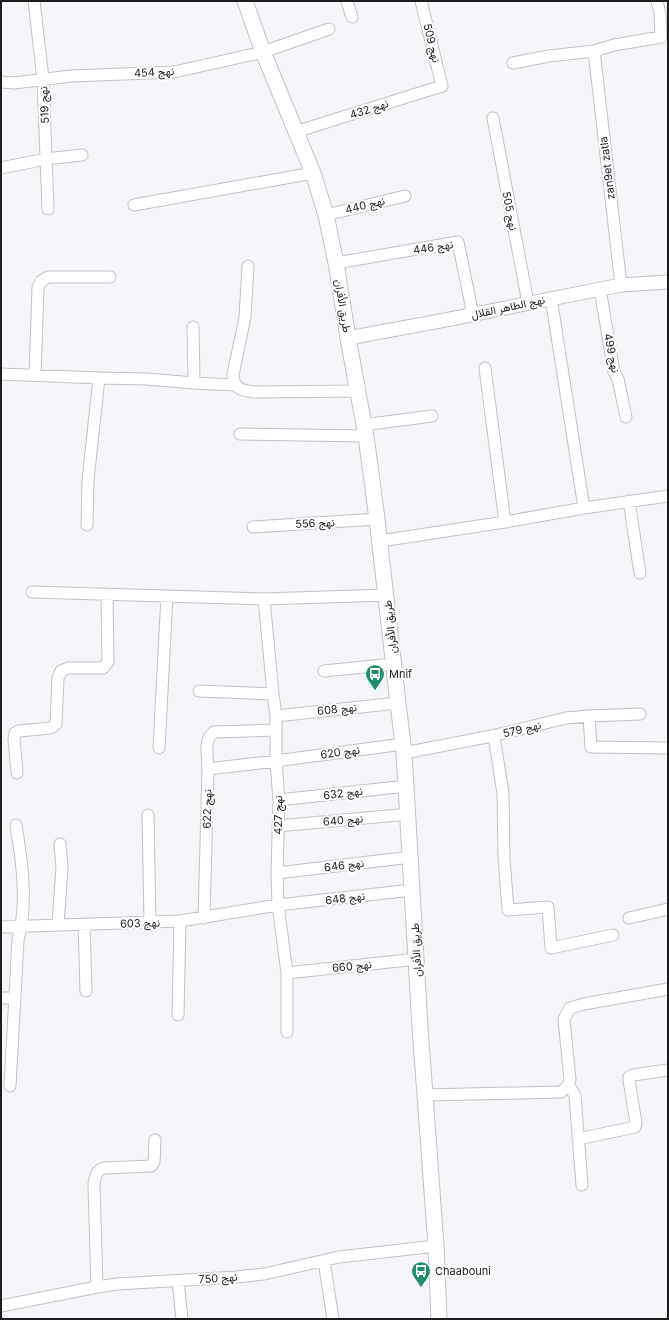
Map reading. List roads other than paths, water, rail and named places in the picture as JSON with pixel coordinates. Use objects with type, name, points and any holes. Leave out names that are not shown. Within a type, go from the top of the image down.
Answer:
[{"type":"main road","name":"طريق الأفران","points":[[245,1],[263,52],[313,173],[326,215],[336,263],[358,391],[378,519],[407,786],[416,959],[436,1246],[439,1319]]},
{"type":"street","name":"نهج 519","points":[[34,1],[43,79],[48,209]]},
{"type":"street","points":[[347,1],[352,17]]},
{"type":"street","name":"نهج 509","points":[[421,1],[442,86]]},
{"type":"street","points":[[513,63],[550,56],[594,51],[614,45],[661,37],[660,14],[657,1]]},
{"type":"street","name":"نهج 454","points":[[1,82],[14,83],[71,76],[174,72],[263,52],[329,29]]},
{"type":"street","name":"zan9et zatla","points":[[594,51],[621,285]]},
{"type":"street","name":"نهج 432","points":[[295,132],[442,86]]},
{"type":"street","name":"نهج 505","points":[[493,118],[528,304]]},
{"type":"street","points":[[1,168],[46,159],[82,155]]},
{"type":"street","points":[[134,205],[313,173]]},
{"type":"street","name":"نهج 440","points":[[326,215],[405,196]]},
{"type":"street","name":"نهج 446","points":[[336,263],[458,242],[473,315]]},
{"type":"street","points":[[248,266],[245,317],[233,375],[238,388],[243,391],[253,392],[358,391]]},
{"type":"street","points":[[35,375],[38,288],[41,281],[48,277],[110,277]]},
{"type":"street","name":"نهج الطاهر القلال","points":[[348,338],[473,315],[621,285],[668,282]]},
{"type":"street","name":"نهج 499","points":[[600,289],[614,372],[618,379],[626,416]]},
{"type":"street","points":[[551,298],[584,508]]},
{"type":"street","points":[[193,327],[194,383]]},
{"type":"street","points":[[485,368],[505,522]]},
{"type":"street","points":[[1,374],[147,379],[236,385]]},
{"type":"street","points":[[87,525],[88,480],[99,378]]},
{"type":"street","points":[[240,434],[364,430],[432,416]]},
{"type":"street","points":[[380,541],[668,496]]},
{"type":"street","points":[[629,501],[640,573]]},
{"type":"street","name":"نهج 556","points":[[253,527],[378,519]]},
{"type":"street","points":[[32,592],[264,599],[386,595]]},
{"type":"street","points":[[17,774],[14,739],[15,733],[19,731],[51,728],[56,724],[58,678],[61,672],[68,668],[103,668],[108,662],[107,594]]},
{"type":"street","points":[[159,748],[167,596]]},
{"type":"street","name":"نهج 427","points":[[264,599],[276,716],[276,761],[279,800],[277,873],[278,905],[287,973],[287,1032]]},
{"type":"street","points":[[324,671],[394,664]]},
{"type":"street","points":[[199,691],[273,694]]},
{"type":"street","name":"نهج 608","points":[[276,716],[398,702]]},
{"type":"street","name":"نهج 579","points":[[404,748],[492,736],[566,718],[640,714]]},
{"type":"street","points":[[589,716],[591,747],[668,748]]},
{"type":"street","name":"نهج 622","points":[[204,918],[208,769],[207,741],[210,735],[214,732],[276,730]]},
{"type":"street","points":[[492,736],[495,743],[503,793],[504,858],[508,910],[548,907],[551,948],[613,936]]},
{"type":"street","name":"نهج 620","points":[[276,761],[404,748]]},
{"type":"street","points":[[208,769],[276,761]]},
{"type":"street","name":"نهج 632","points":[[279,800],[407,786]]},
{"type":"street","name":"نهج 640","points":[[278,826],[409,814]]},
{"type":"street","points":[[148,815],[150,922]]},
{"type":"street","points":[[10,1086],[18,940],[22,926],[23,884],[16,825]]},
{"type":"street","points":[[58,924],[62,867],[60,844]]},
{"type":"street","name":"نهج 646","points":[[277,873],[411,857]]},
{"type":"street","name":"نهج 648","points":[[278,905],[412,890]]},
{"type":"street","name":"نهج 603","points":[[1,927],[180,921],[278,905]]},
{"type":"street","points":[[629,918],[668,909]]},
{"type":"street","points":[[178,1015],[180,921]]},
{"type":"street","points":[[84,924],[86,991]]},
{"type":"street","name":"نهج 660","points":[[287,973],[416,959]]},
{"type":"street","points":[[425,1095],[561,1092],[568,1086],[570,1080],[564,1019],[570,1008],[584,1004],[668,989]]},
{"type":"street","points":[[1,998],[14,998]]},
{"type":"street","points":[[578,1139],[635,1127],[636,1123],[629,1077],[633,1075],[668,1070]]},
{"type":"street","points":[[568,1086],[575,1096],[582,1185]]},
{"type":"street","points":[[97,1287],[94,1184],[96,1175],[99,1170],[104,1168],[150,1166],[154,1162],[155,1140]]},
{"type":"street","name":"نهج 750","points":[[1,1306],[116,1284],[264,1274],[339,1257],[436,1246]]},
{"type":"street","points":[[324,1261],[333,1319]]},
{"type":"street","points":[[178,1281],[182,1319]]},
{"type":"place","name":"Mnif","points":[[375,691]]},
{"type":"place","name":"Chaabouni","points":[[421,1288]]}]
